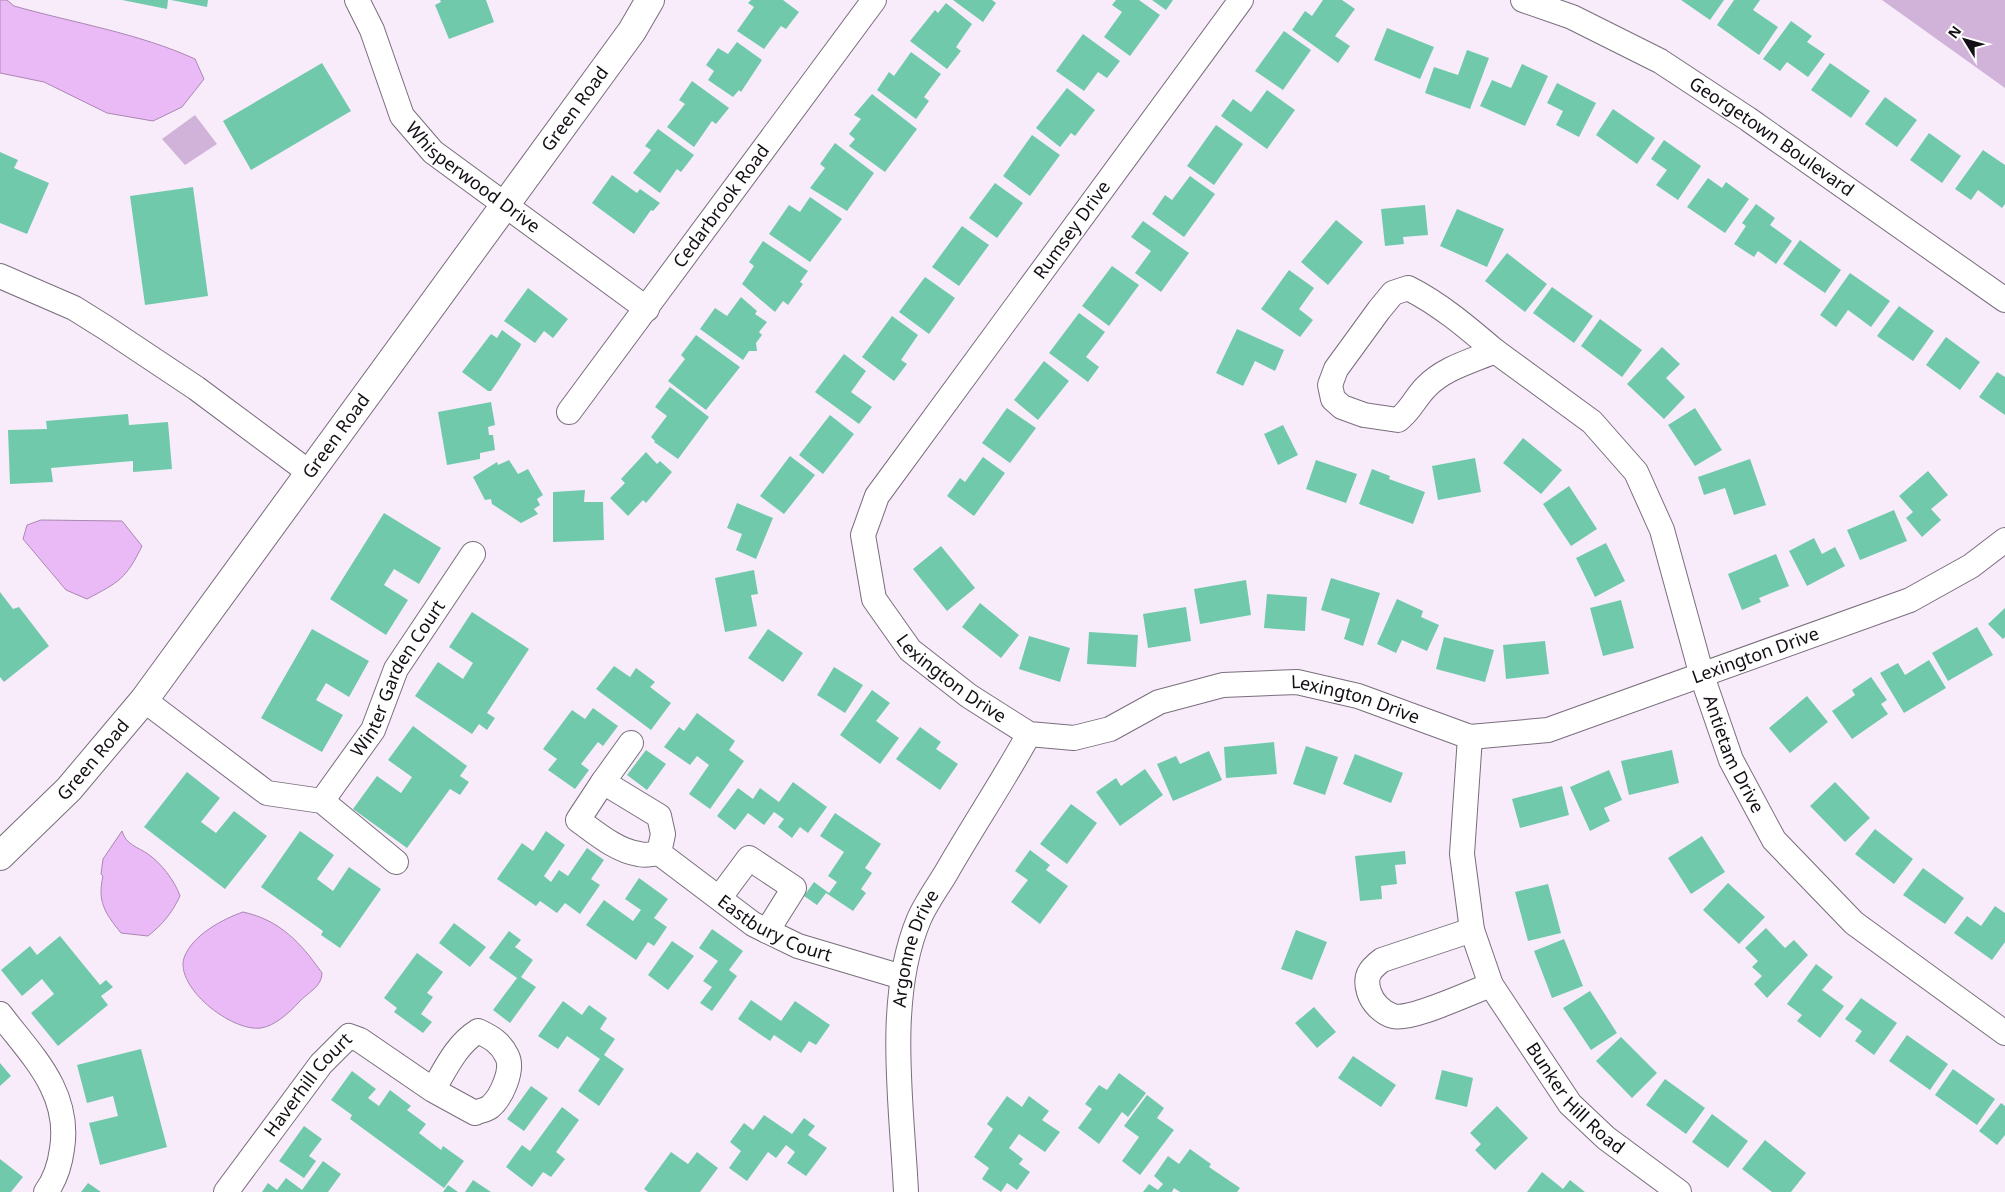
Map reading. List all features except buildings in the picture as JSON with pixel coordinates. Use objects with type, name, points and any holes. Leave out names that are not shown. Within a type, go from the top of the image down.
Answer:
[{"type":"street","name":"Whisperwood Drive","points":[[357,0],[372,30],[402,116],[433,152],[647,309]]},
{"type":"street","name":"Green Road","points":[[0,856],[69,789],[144,700],[506,206],[632,31],[650,0]]},
{"type":"street","name":"Cedarbrook Road","points":[[569,412],[874,0]]},
{"type":"street","name":"Rumsey Drive","points":[[903,460],[1241,0]]},
{"type":"street","name":"Georgetown Boulevard","points":[[1523,0],[1572,16],[1660,61],[1748,119],[2005,300]]},
{"type":"street","points":[[0,276],[74,308],[106,328],[196,388],[310,473]]},
{"type":"street","name":"Antietam Drive","points":[[1495,351],[1444,372],[1425,388],[1411,409],[1398,420],[1364,415],[1342,407],[1333,399],[1330,385],[1336,369],[1393,293],[1408,288],[1423,296],[1464,325],[1495,351],[1592,422],[1636,472],[1662,530],[1702,676],[1731,760],[1774,840],[1854,922],[2005,1033]]},
{"type":"street","name":"Lexington Drive","points":[[903,460],[877,496],[863,534],[874,599],[910,650],[969,696],[1029,734],[1074,738],[1110,729],[1159,702],[1214,688],[1298,682],[1358,696],[1470,737],[1548,730],[1910,600],[1971,566],[2005,540]]},
{"type":"street","name":"Winter Garden Court","points":[[322,801],[373,730],[396,669],[473,554]]},
{"type":"street","points":[[144,700],[267,793],[322,801],[396,862]]},
{"type":"street","name":"Argonne Drive","points":[[906,1192],[898,1026],[902,978],[919,919],[978,816],[1007,773],[1029,734]]},
{"type":"street","name":"Bunker Hill Road","points":[[1470,737],[1462,854],[1472,930],[1491,985],[1570,1104],[1606,1138],[1679,1192]]},
{"type":"street","points":[[603,782],[658,816],[663,834],[659,853],[640,855],[601,837],[578,820],[603,782],[631,743]]},
{"type":"street","name":"Eastbury Court","points":[[659,853],[753,924],[798,946],[902,978]]},
{"type":"street","points":[[720,898],[749,858],[794,888],[767,931]]},
{"type":"street","points":[[1472,930],[1382,960],[1370,970],[1366,984],[1371,997],[1380,1008],[1393,1016],[1410,1015],[1491,985]]},
{"type":"street","points":[[0,1014],[51,1082],[61,1106],[65,1133],[61,1160],[51,1186],[46,1192]]},
{"type":"street","name":"Haverhill Court","points":[[226,1192],[322,1064],[349,1036],[360,1040],[433,1090]]},
{"type":"shaded area","points":[[0,0],[7,0],[14,6],[129,35],[173,50],[195,59],[204,79],[182,107],[153,121],[107,113],[44,82],[0,73]]},
{"type":"shaded area","points":[[1882,0],[2005,0],[2005,88]]},
{"type":"shaded area","points":[[195,115],[217,144],[185,165],[162,139]]},
{"type":"shaded area","points":[[41,520],[122,521],[142,546],[126,573],[107,588],[87,599],[66,590],[23,539],[27,525]]},
{"type":"shaded area","points":[[122,831],[129,843],[148,854],[163,867],[175,884],[180,896],[167,918],[148,936],[121,933],[107,913],[102,900],[101,885],[103,876],[101,874],[103,859]]},
{"type":"shaded area","points":[[243,912],[279,927],[298,943],[322,973],[317,986],[287,1014],[277,1022],[261,1028],[235,1023],[221,1015],[196,994],[188,982],[183,969],[184,958],[188,950],[201,935],[226,919]]}]
